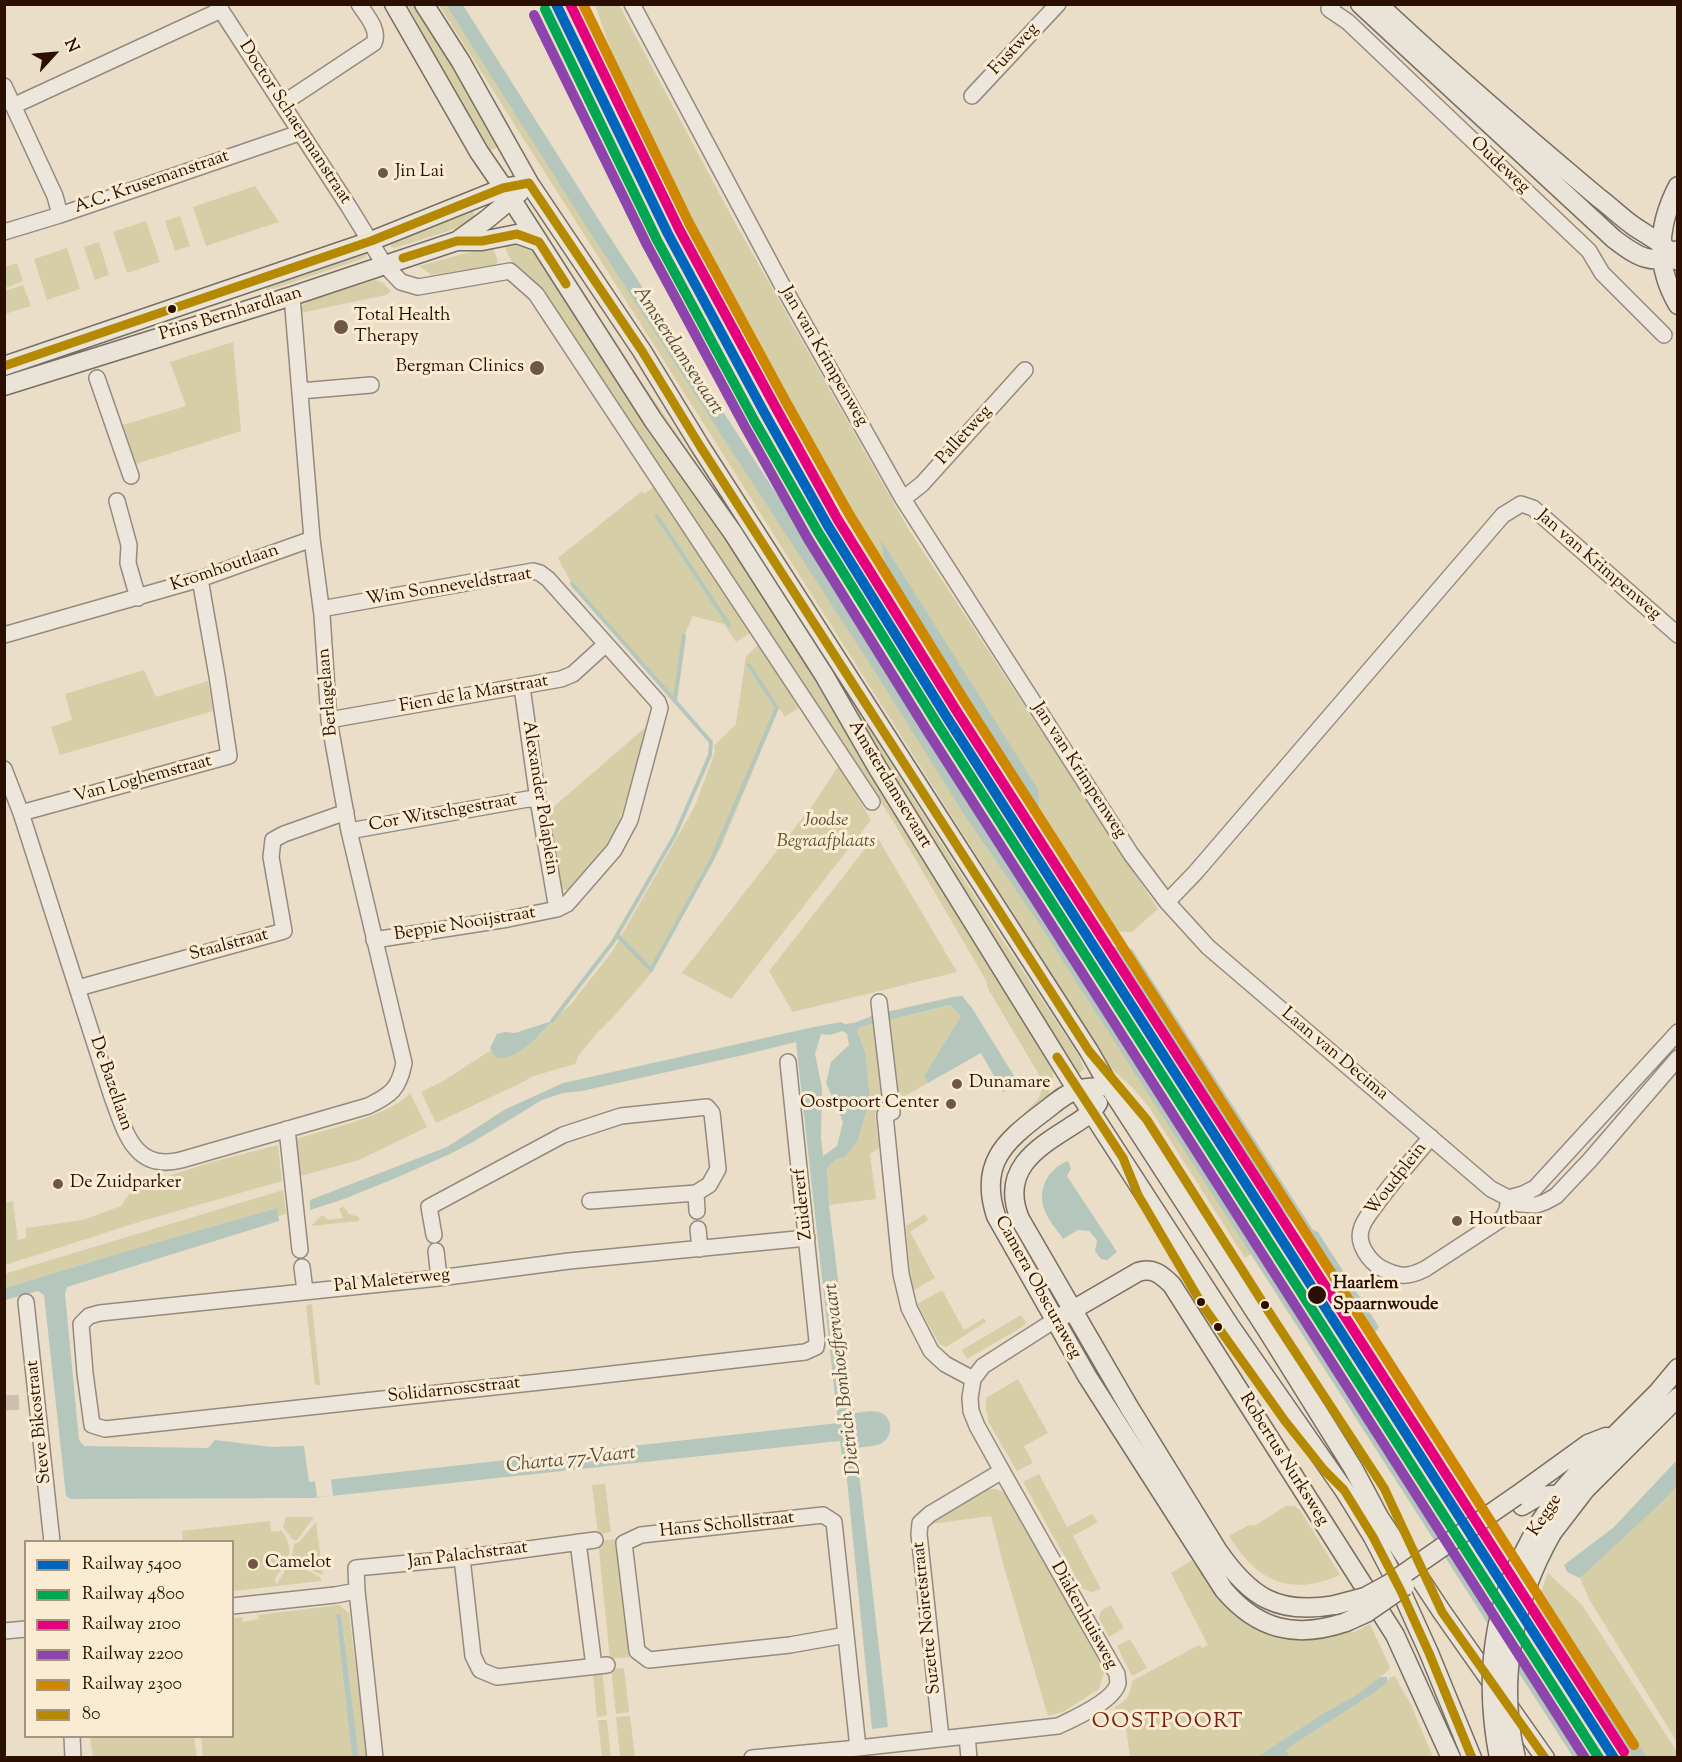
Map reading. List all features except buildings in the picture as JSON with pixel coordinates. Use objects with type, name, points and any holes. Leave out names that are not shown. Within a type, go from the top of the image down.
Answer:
[{"type":"main road","name":"Amsterdamsevaart","points":[[394,4],[480,152],[653,420],[733,533],[824,675],[883,777],[1077,1090],[1230,1326],[1344,1490],[1406,1602],[1472,1758]]},
{"type":"main road","name":"Amsterdamsevaart","points":[[424,4],[461,62],[529,183],[642,351],[700,446],[1267,1330],[1353,1468],[1379,1517],[1442,1612],[1545,1758]]},
{"type":"main road","name":"Oudeweg","points":[[1360,4],[1603,230],[1647,259],[1670,254]]},
{"type":"main road","points":[[1378,4],[1544,152],[1670,254]]},
{"type":"main road","name":"Prins Bernhardlaan","points":[[4,366],[507,194],[529,183]]},
{"type":"main road","points":[[1677,186],[1668,207],[1670,254],[1666,282],[1677,305]]},
{"type":"main road","name":"Prins Bernhardlaan","points":[[457,241],[507,194]]},
{"type":"main road","name":"Prins Bernhardlaan","points":[[4,386],[292,296],[457,241],[482,241],[517,234],[539,242]]},
{"type":"main road","name":"Camera Obscuraweg","points":[[1109,1086],[1077,1090],[1046,1110],[1009,1140],[997,1157],[990,1181],[991,1203],[1001,1228],[1087,1377],[1154,1465]]},
{"type":"main road","name":"Camera Obscuraweg","points":[[1109,1086],[1092,1112],[1034,1152],[1022,1166],[1015,1184],[1020,1219],[1073,1310],[1154,1465],[1211,1555],[1224,1590],[1243,1611],[1261,1621],[1278,1627],[1302,1630],[1324,1628],[1366,1613],[1519,1501],[1588,1444],[1616,1433],[1658,1392],[1677,1368]]},
{"type":"main road","name":"Robertus Nurksweg","points":[[1055,1320],[1138,1272],[1146,1270],[1156,1272],[1172,1285],[1395,1635],[1451,1758]]},
{"type":"main road","points":[[1585,1490],[1677,1397]]},
{"type":"main road","name":"Kegge","points":[[1499,1758],[1491,1693],[1499,1620],[1513,1576],[1545,1529],[1560,1494],[1581,1468],[1616,1433]]},
{"type":"main road","name":"Camera Obscuraweg","points":[[1211,1555],[1249,1589],[1268,1600],[1302,1608],[1335,1605],[1365,1597],[1389,1584],[1519,1501],[1585,1490]]},
{"type":"main road","name":"Kegge","points":[[1516,1758],[1508,1709],[1512,1640],[1525,1590],[1542,1552],[1545,1529],[1585,1490]]},
{"type":"street","points":[[282,104],[374,43],[377,39],[375,30],[359,4]]},
{"type":"street","name":"Jan van Krimpenweg","points":[[632,4],[781,284],[903,498],[1131,854],[1167,902],[1195,873],[1503,515],[1521,504],[1533,508],[1675,628]]},
{"type":"street","name":"Fustweg","points":[[972,96],[1058,4]]},
{"type":"street","name":"Oudeweg","points":[[1332,4],[1329,9],[1348,22],[1589,251],[1602,273],[1664,335]]},
{"type":"street","points":[[13,106],[219,7]]},
{"type":"street","name":"Doctor Schaepmanstraat","points":[[219,7],[384,264]]},
{"type":"street","points":[[4,86],[55,196],[60,215]]},
{"type":"street","name":"A.C. Krusemanstraat","points":[[4,232],[299,133]]},
{"type":"street","name":"Amsterdamsevaart","points":[[384,264],[401,282],[418,287],[510,271],[536,294],[872,802]]},
{"type":"street","name":"Berlagelaan","points":[[292,296],[329,720],[348,831],[404,1063],[401,1080]]},
{"type":"street","name":"Palletweg","points":[[903,498],[922,483],[1025,370]]},
{"type":"street","points":[[97,378],[131,476]]},
{"type":"street","points":[[300,391],[371,386]]},
{"type":"street","points":[[117,501],[129,545],[128,563],[138,598]]},
{"type":"street","name":"Kromhoutlaan","points":[[4,635],[200,579],[312,539]]},
{"type":"street","name":"Wim Sonneveldstraat","points":[[321,609],[533,571],[548,579],[658,702],[660,708],[630,820],[614,850],[567,904],[557,909]]},
{"type":"street","name":"Van Loghemstraat","points":[[21,813],[229,756],[200,579]]},
{"type":"street","name":"Fien de la Marstraat","points":[[329,720],[522,687],[567,677],[606,644]]},
{"type":"street","name":"Alexander Polaplein","points":[[522,687],[557,909]]},
{"type":"street","name":"De Bazellaan","points":[[4,769],[21,813],[112,1097],[129,1141],[137,1151],[154,1160],[173,1162],[368,1106],[386,1098],[401,1080]]},
{"type":"street","name":"Cor Witschgestraat","points":[[348,831],[528,799],[538,800]]},
{"type":"street","name":"Staalstraat","points":[[78,988],[284,931],[271,857],[273,840],[346,812]]},
{"type":"street","name":"Laan van Decima","points":[[1167,902],[1208,947],[1491,1189],[1520,1204],[1536,1205],[1556,1196],[1590,1160],[1677,1058]]},
{"type":"street","name":"Beppie Nooijstraat","points":[[374,940],[557,909]]},
{"type":"street","points":[[880,1013],[892,1112],[885,1115],[901,1274],[909,1308],[931,1351],[945,1364],[973,1379],[983,1366],[1055,1320]]},
{"type":"street","points":[[1509,1198],[1535,1188],[1677,1032]]},
{"type":"street","name":"Zuidererf","points":[[788,1062],[816,1347]]},
{"type":"street","points":[[434,1234],[429,1207],[563,1135],[621,1116],[706,1107],[712,1113],[718,1169],[709,1185],[696,1193],[590,1201]]},
{"type":"street","points":[[287,1130],[300,1250]]},
{"type":"street","name":"Woudplein","points":[[1431,1137],[1383,1195],[1361,1229],[1359,1238],[1366,1254],[1376,1265],[1401,1276],[1415,1274],[1503,1218],[1508,1210],[1509,1198]]},
{"type":"street","points":[[696,1193],[697,1211]]},
{"type":"street","points":[[699,1229],[700,1249]]},
{"type":"street","name":"Pal Maleterweg","points":[[92,1425],[81,1324],[89,1316],[100,1313],[439,1278],[569,1261],[807,1238]]},
{"type":"street","points":[[436,1251],[439,1278]]},
{"type":"street","points":[[302,1267],[305,1291]]},
{"type":"street","name":"Steve Bikostraat","points":[[26,1302],[30,1402],[52,1540]]},
{"type":"street","name":"Solidarnoscstraat","points":[[92,1425],[105,1429],[805,1352],[816,1347]]},
{"type":"street","name":"Diakenhuisweg","points":[[966,1736],[1058,1726],[1078,1717],[1108,1698],[1118,1682],[1117,1674],[1103,1647],[977,1426],[971,1411],[970,1398],[973,1379]]},
{"type":"street","name":"Suzette Noiretstraat","points":[[941,1738],[920,1545],[920,1522],[1002,1471]]},
{"type":"street","name":"Hans Schollstraat","points":[[823,1515],[834,1522],[846,1635],[789,1645],[649,1660],[637,1651],[624,1543],[640,1535],[823,1515]]},
{"type":"street","name":"Jan Palachstraat","points":[[357,1591],[356,1568],[462,1558],[595,1540]]},
{"type":"street","points":[[462,1558],[473,1656],[480,1670],[497,1677],[601,1665],[578,1542]]},
{"type":"street","points":[[234,1606],[357,1591],[375,1758]]},
{"type":"street","points":[[4,1631],[24,1629]]},
{"type":"street","points":[[846,1635],[858,1748]]},
{"type":"street","points":[[752,1758],[966,1736],[969,1758]]},
{"type":"street","points":[[72,1738],[73,1758]]},
{"type":"green space","points":[[408,5],[418,5],[500,146],[487,152]]},
{"type":"green space","points":[[439,5],[454,5],[894,696],[1254,1252],[1245,1258],[1149,1107],[1111,1068]]},
{"type":"green space","points":[[595,5],[619,5],[733,219],[909,530],[1158,909],[1132,932],[1109,931],[859,538],[706,260],[624,88]]},
{"type":"green space","points":[[255,186],[279,222],[206,246],[193,207]]},
{"type":"green space","points":[[472,210],[477,219],[467,224],[394,248],[390,246],[392,242]]},
{"type":"green space","points":[[531,214],[774,578],[998,933],[1079,1056],[1084,1069],[1078,1074],[828,669],[623,361]]},
{"type":"green space","points":[[180,216],[190,246],[175,251],[165,221]]},
{"type":"green space","points":[[146,221],[160,262],[127,273],[113,232]]},
{"type":"green space","points":[[99,242],[109,275],[95,280],[84,247]]},
{"type":"green space","points":[[503,243],[524,247],[540,260],[584,330],[746,568],[823,686],[865,764],[1053,1071],[1050,1092],[1026,1115],[1024,1113],[1040,1096],[1041,1086],[1038,1073],[893,821],[610,390],[546,297],[515,269]]},
{"type":"green space","points":[[492,246],[498,261],[495,265],[432,275],[419,266]]},
{"type":"green space","points":[[67,248],[80,289],[47,300],[34,259]]},
{"type":"green space","points":[[367,253],[365,258],[267,291],[265,285]]},
{"type":"green space","points":[[17,263],[23,281],[5,288],[5,267]]},
{"type":"green space","points":[[375,280],[382,282],[391,291],[386,295],[300,313],[302,306],[309,301]]},
{"type":"green space","points":[[23,285],[31,306],[5,314],[5,291]]},
{"type":"green space","points":[[233,342],[241,431],[136,464],[123,425],[186,406],[170,362]]},
{"type":"green space","points":[[655,486],[751,632],[736,642],[724,624],[693,616],[684,636],[675,700],[572,584],[558,558],[642,491],[644,494]]},
{"type":"green space","points":[[759,644],[801,706],[785,717],[779,708],[721,847],[651,973],[596,1034],[578,1056],[575,1064],[530,1077],[436,1123],[421,1092],[445,1080],[491,1050],[493,1054],[538,1037],[571,1004],[612,952],[695,806],[715,752],[714,746],[736,724],[746,656]]},
{"type":"green space","points":[[144,670],[156,697],[208,681],[213,711],[60,755],[51,727],[72,720],[65,694]]},
{"type":"green space","points":[[649,724],[617,829],[575,889],[564,890],[561,887],[549,811]]},
{"type":"green space","name":"Joodse Begraafplaats","points":[[839,765],[871,820],[731,999],[682,973],[815,802]]},
{"type":"green space","points":[[876,835],[957,972],[793,1012],[769,971]]},
{"type":"green space","points":[[952,1005],[961,1016],[924,1076],[928,1083],[875,1113],[879,1148],[870,1154],[876,1199],[829,1205],[827,1168],[835,1160],[845,1157],[858,1140],[870,1098],[865,1052],[857,1030],[860,1027]]},
{"type":"green space","points":[[410,1093],[427,1127],[359,1160],[300,1176],[296,1139],[374,1115],[401,1101]]},
{"type":"green space","points":[[278,1145],[282,1181],[142,1221],[5,1265],[5,1203],[13,1201],[18,1240],[26,1238],[26,1228],[83,1220],[121,1206],[134,1187],[212,1162]]},
{"type":"green space","points":[[283,1190],[286,1214],[278,1216],[277,1208],[5,1288],[4,1274]]},
{"type":"green space","points":[[343,1206],[349,1214],[359,1217],[359,1221],[311,1226],[322,1215],[328,1220],[343,1218],[339,1209]]},
{"type":"green space","points":[[925,1214],[928,1220],[910,1232],[935,1278],[912,1291],[906,1226]]},
{"type":"green space","points":[[942,1290],[964,1330],[984,1318],[986,1322],[946,1347],[940,1345],[917,1304]]},
{"type":"green space","points":[[312,1304],[320,1385],[315,1385],[306,1305]]},
{"type":"green space","points":[[1021,1315],[1026,1323],[1022,1327],[967,1359],[962,1350]]},
{"type":"green space","points":[[1018,1379],[1048,1433],[1024,1446],[1033,1463],[1017,1471],[989,1423],[986,1398]]},
{"type":"green space","points":[[1039,1474],[1067,1527],[1092,1514],[1098,1522],[1073,1536],[1101,1589],[1091,1592],[1082,1588],[1023,1482]]},
{"type":"green space","points":[[605,1484],[611,1532],[598,1535],[592,1485]]},
{"type":"green space","points":[[1677,1485],[1677,1742],[1589,1599],[1580,1578]]},
{"type":"green space","points":[[984,1489],[996,1489],[1007,1494],[1068,1602],[1104,1673],[1099,1689],[1063,1712],[1048,1716],[991,1516],[931,1524],[935,1518]]},
{"type":"green space","points":[[1286,1506],[1294,1506],[1300,1510],[1340,1575],[1305,1585],[1276,1581],[1251,1564],[1229,1536],[1249,1525],[1254,1526]]},
{"type":"green space","points":[[285,1517],[314,1517],[294,1541],[283,1527]]},
{"type":"green space","points":[[270,1521],[271,1531],[281,1530],[286,1537],[289,1549],[287,1560],[275,1578],[276,1585],[291,1561],[321,1578],[321,1581],[234,1591],[234,1540],[183,1540],[182,1531]]},
{"type":"green space","points":[[316,1522],[323,1575],[310,1570],[292,1556],[294,1544],[300,1541]]},
{"type":"green space","points":[[616,1539],[632,1657],[610,1659],[598,1541]]},
{"type":"green space","points":[[1192,1560],[1220,1600],[1241,1620],[1277,1635],[1295,1639],[1323,1638],[1350,1630],[1352,1633],[1370,1624],[1390,1667],[1387,1672],[1356,1695],[1322,1714],[1257,1757],[1130,1757],[1124,1715],[1117,1715],[1115,1707],[1128,1697],[1132,1681],[1199,1645],[1202,1648],[1208,1645],[1171,1573]]},
{"type":"green space","points":[[1548,1573],[1582,1605],[1677,1752],[1677,1757],[1647,1757],[1548,1604],[1602,1701],[1602,1707],[1632,1757],[1623,1757],[1579,1688],[1582,1685],[1534,1610]]},
{"type":"green space","points":[[339,1605],[349,1613],[367,1757],[359,1757],[341,1614],[336,1616],[352,1757],[203,1757],[201,1738],[234,1738],[234,1618],[242,1617],[243,1622],[259,1619],[258,1615]]},
{"type":"green space","points":[[1111,1605],[1124,1628],[1109,1637],[1099,1618],[1101,1611]]},
{"type":"green space","points":[[1130,1639],[1147,1668],[1132,1676],[1117,1646]]},
{"type":"green space","points":[[624,1668],[629,1712],[616,1714],[611,1669]]},
{"type":"green space","points":[[602,1669],[607,1715],[597,1717],[593,1674],[596,1670]]},
{"type":"green space","points":[[1395,1676],[1411,1705],[1433,1757],[1290,1758],[1286,1751],[1294,1744],[1371,1695]]},
{"type":"green space","points":[[630,1716],[635,1757],[620,1757],[616,1717]]},
{"type":"green space","points":[[598,1720],[607,1720],[611,1757],[602,1757]]},
{"type":"green space","points":[[90,1738],[194,1738],[197,1757],[93,1757]]},
{"type":"water","points":[[880,538],[1038,789],[1039,811],[886,568]]},
{"type":"water","points":[[1109,946],[1132,949],[1313,1230],[1318,1232],[1379,1327],[1375,1332],[1463,1471],[1456,1477],[1296,1226],[1265,1187]]},
{"type":"water","points":[[962,996],[972,1008],[1016,1079],[1003,1092],[981,1053],[928,1083],[924,1076],[961,1016],[951,1005],[860,1027],[857,1030],[865,1052],[870,1098],[858,1140],[845,1157],[835,1160],[827,1168],[829,1205],[854,1413],[879,1412],[884,1414],[890,1426],[889,1436],[882,1443],[858,1448],[888,1727],[872,1729],[846,1470],[844,1470],[839,1441],[313,1498],[71,1499],[66,1496],[44,1295],[38,1291],[5,1300],[5,1288],[277,1208],[279,1221],[67,1287],[65,1294],[79,1440],[84,1446],[208,1448],[215,1440],[272,1447],[304,1446],[309,1482],[838,1423],[796,1042],[582,1091],[563,1093],[542,1100],[450,1154],[391,1180],[310,1210],[310,1200],[447,1147],[504,1110],[563,1083],[814,1027],[841,1022],[854,1023],[877,1014]],"holes":[[[843,1031],[847,1034],[849,1045],[831,1062],[826,1083],[843,1122],[837,1146],[823,1156],[822,1088],[815,1054],[821,1034],[830,1035]]]},
{"type":"water","points":[[552,1021],[521,1051],[497,1058],[490,1048],[497,1034],[515,1033]]},
{"type":"water","points":[[1068,1161],[1071,1168],[1067,1176],[1117,1252],[1107,1260],[1101,1259],[1095,1251],[1097,1240],[1089,1231],[1078,1230],[1063,1239],[1045,1211],[1042,1196],[1046,1181],[1055,1169]]},
{"type":"water","points":[[1677,1460],[1677,1485],[1667,1497],[1580,1578],[1567,1572],[1564,1565],[1613,1528]]},
{"type":"water","points":[[1548,1604],[1647,1757],[1632,1757],[1601,1707],[1602,1701],[1546,1611]]},
{"type":"water","points":[[341,1614],[359,1757],[352,1757],[336,1615]]},
{"type":"water","points":[[1380,1677],[1387,1677],[1387,1682],[1371,1695],[1294,1744],[1286,1751],[1290,1757],[1257,1757],[1322,1714],[1356,1695]]},
{"type":"pier","points":[[331,1479],[333,1496],[317,1497],[315,1481]]},
{"type":"waterway","name":"Amsterdamsevaart","points":[[454,4],[969,809],[1043,917],[1500,1630]]},
{"type":"waterway","points":[[657,516],[729,625]]},
{"type":"waterway","points":[[552,1021],[613,942],[675,835],[710,755],[711,742],[572,584]]},
{"type":"waterway","points":[[675,700],[684,636]]},
{"type":"waterway","points":[[617,935],[651,970],[711,861],[777,708],[749,665]]},
{"type":"waterway","name":"Amsterdamsevaart","points":[[1510,1646],[1582,1758]]},
{"type":"tunnel","points":[[4,1403],[22,1402]]},
{"type":"rail line","name":"5400","points":[[556,4],[668,234],[828,526],[946,716],[1614,1758]]},
{"type":"rail line","name":"2100","points":[[570,4],[679,229],[838,520],[956,710],[1624,1752]]},
{"type":"rail line","name":"2300","points":[[583,4],[689,223],[849,514],[966,703],[1634,1745]]},
{"type":"rail line","name":"4800","points":[[545,9],[657,240],[754,420],[818,532],[936,722],[1599,1758]]},
{"type":"rail line","name":"2200","points":[[534,15],[647,245],[808,539],[926,729],[1585,1758]]},
{"type":"transit line","name":"80","points":[[4,366],[371,241],[503,188],[529,183],[642,351],[700,446],[1089,1051],[1147,1120],[1384,1488],[1442,1612],[1545,1758]]},
{"type":"transit line","name":"80","points":[[403,258],[457,241],[482,241],[517,234],[539,242],[566,284]]},
{"type":"transit line","name":"80","points":[[1057,1057],[1123,1158],[1138,1195],[1203,1306],[1285,1421],[1324,1470],[1344,1490],[1373,1537],[1429,1653],[1472,1758]]},
{"type":"place","name":"Jin Lai","points":[[383,173]]},
{"type":"place","name":"Total Health Therapy","points":[[341,327]]},
{"type":"place","name":"Bergman Clinics","points":[[537,368]]},
{"type":"place","name":"Dunamare","points":[[957,1084]]},
{"type":"place","name":"Oostpoort Center","points":[[951,1104]]},
{"type":"place","name":"De Zuidparker","points":[[58,1184]]},
{"type":"place","name":"Houtbaar","points":[[1457,1221]]},
{"type":"place","name":"Haarlem Spaarnwoude","points":[[1317,1295]]},
{"type":"place","name":"Camelot","points":[[253,1564]]},
{"type":"district","name":"OOSTPOORT","points":[[1168,1723]]},
{"type":"water label","name":"Dietrich Bonhoeffervaart","points":[[844,1379]]},
{"type":"water label","name":"Charta 77-Vaart","points":[[571,1461]]}]
